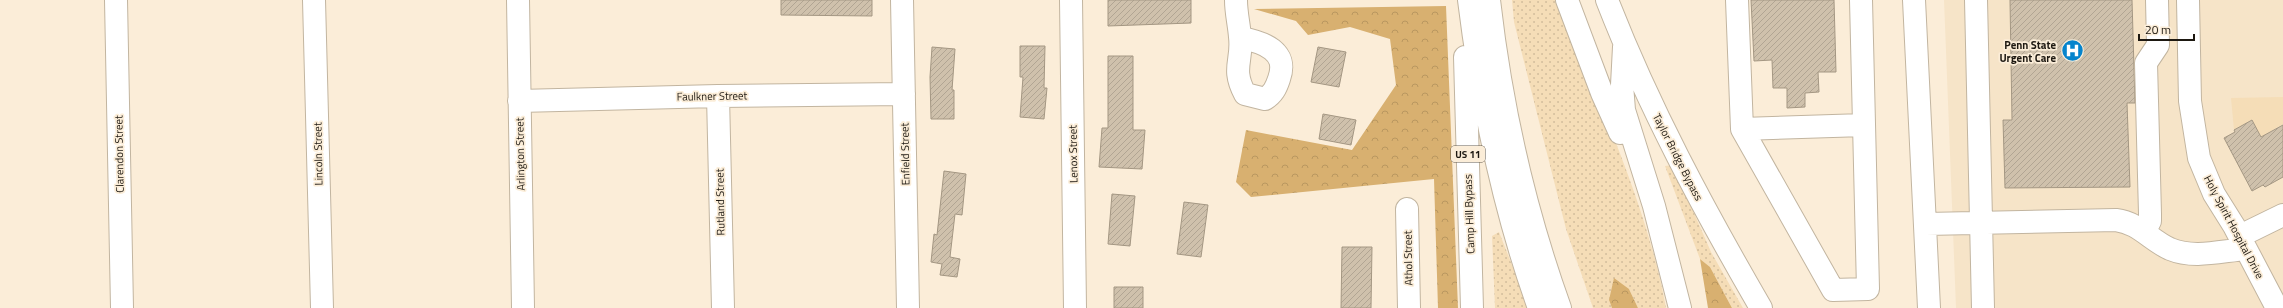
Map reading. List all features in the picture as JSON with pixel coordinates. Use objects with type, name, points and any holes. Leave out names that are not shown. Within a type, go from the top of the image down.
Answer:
[{"type":"street","name":"Clarendon Street","points":[[116,0],[122,308]]},
{"type":"street","name":"Lincoln Street","points":[[314,0],[322,308]]},
{"type":"street","name":"Arlington Street","points":[[518,0],[523,308]]},
{"type":"street","name":"Enfield Street","points":[[902,0],[908,308]]},
{"type":"street","name":"Lenox Street","points":[[1071,0],[1075,308]]},
{"type":"street","points":[[1236,0],[1241,38]]},
{"type":"street","name":"Camp Hill Bypass","points":[[1464,0],[1472,308]]},
{"type":"street","points":[[1469,0],[1481,84],[1500,181],[1513,230],[1539,308]]},
{"type":"street","points":[[1489,0],[1500,81],[1519,177],[1532,224],[1560,308]]},
{"type":"street","points":[[1567,0],[1602,93],[1654,206]]},
{"type":"street","name":"Taylor Bridge Bypass","points":[[1607,0],[1624,44],[1682,166],[1761,308]]},
{"type":"street","points":[[1737,0],[1742,129],[1833,290],[1868,289],[1861,0]]},
{"type":"street","points":[[1914,0],[1926,224],[1928,308]]},
{"type":"street","points":[[1976,0],[1983,308]]},
{"type":"street","points":[[2144,231],[2150,221],[2146,63],[2158,45],[2157,0]]},
{"type":"street","name":"Holy Spirit Hospital Drive","points":[[2188,0],[2190,101],[2199,158],[2214,194],[2243,243],[2277,308]]},
{"type":"street","points":[[1624,44],[1622,85],[1624,110],[1654,206],[1680,308]]},
{"type":"street","name":"Faulkner Street","points":[[520,101],[718,96],[904,94]]},
{"type":"street","name":"Rutland Street","points":[[718,96],[723,308]]},
{"type":"street","points":[[1742,129],[1864,125]]},
{"type":"street","name":"Athol Street","points":[[1407,209],[1409,308]]},
{"type":"street","points":[[1926,224],[2116,220],[2132,224],[2168,248],[2179,252],[2206,253],[2243,243],[2283,215]]},
{"type":"shaded area","points":[[1512,0],[1557,0],[1604,113],[1634,191],[1658,269],[1666,308],[1638,308],[1629,289],[1609,300],[1612,308],[1593,308],[1566,229],[1514,22]]},
{"type":"shaded area","points":[[1944,0],[2283,0],[2283,308],[1956,308]]},
{"type":"shaded area","points":[[2283,97],[2283,124],[2261,137],[2252,120],[2234,130],[2231,98]]},
{"type":"shaded area","points":[[1673,165],[1711,252],[1743,308],[1732,308],[1710,267],[1700,259],[1665,166]]},
{"type":"shaded area","points":[[1499,232],[1529,308],[1495,308],[1492,236]]},
{"type":"green space","points":[[1446,6],[1458,308],[1438,308],[1434,179],[1251,197],[1236,182],[1246,130],[1352,150],[1396,85],[1390,39],[1350,27],[1308,35],[1296,21],[1254,9]]},
{"type":"green space","points":[[1700,259],[1710,267],[1732,308],[1708,308]]},
{"type":"green space","points":[[1614,278],[1629,289],[1638,308],[1612,308],[1609,300]]},
{"type":"building","points":[[781,0],[872,0],[872,16],[781,15]]},
{"type":"building","points":[[1108,0],[1191,0],[1191,23],[1108,26]]},
{"type":"building","points":[[1751,0],[1834,0],[1836,72],[1818,72],[1819,92],[1805,93],[1805,107],[1787,108],[1787,88],[1773,88],[1772,60],[1754,61]]},
{"type":"building","name":"Penn State Urgent Care","points":[[2010,0],[2132,0],[2135,103],[2127,103],[2130,187],[2005,188],[2003,120],[2012,120]]},
{"type":"building","points":[[1020,46],[1045,46],[1044,88],[1047,88],[1044,119],[1020,117],[1023,77],[1020,77]]},
{"type":"building","points":[[932,47],[955,49],[952,90],[954,90],[954,119],[931,119],[930,77]]},
{"type":"building","points":[[1318,47],[1346,52],[1339,87],[1311,82]]},
{"type":"building","points":[[1108,56],[1133,56],[1133,130],[1145,130],[1142,169],[1099,167],[1102,128],[1108,128]]},
{"type":"building","points":[[1323,114],[1356,120],[1351,145],[1319,139]]},
{"type":"building","points":[[2252,120],[2261,137],[2283,125],[2283,177],[2265,187],[2263,185],[2252,191],[2224,138],[2235,132],[2234,130]]},
{"type":"building","points":[[944,171],[966,174],[962,215],[955,214],[950,257],[960,259],[957,277],[940,275],[942,264],[931,262],[934,234],[937,235]]},
{"type":"building","points":[[1112,194],[1135,196],[1130,246],[1108,244]]},
{"type":"building","points":[[1184,202],[1208,205],[1201,257],[1177,254]]},
{"type":"building","points":[[1342,247],[1372,247],[1371,308],[1341,308]]},
{"type":"building","points":[[1114,287],[1143,287],[1143,308],[1114,308]]},
{"type":"place","name":"Penn State Urgent Care","points":[[2072,51]]}]
